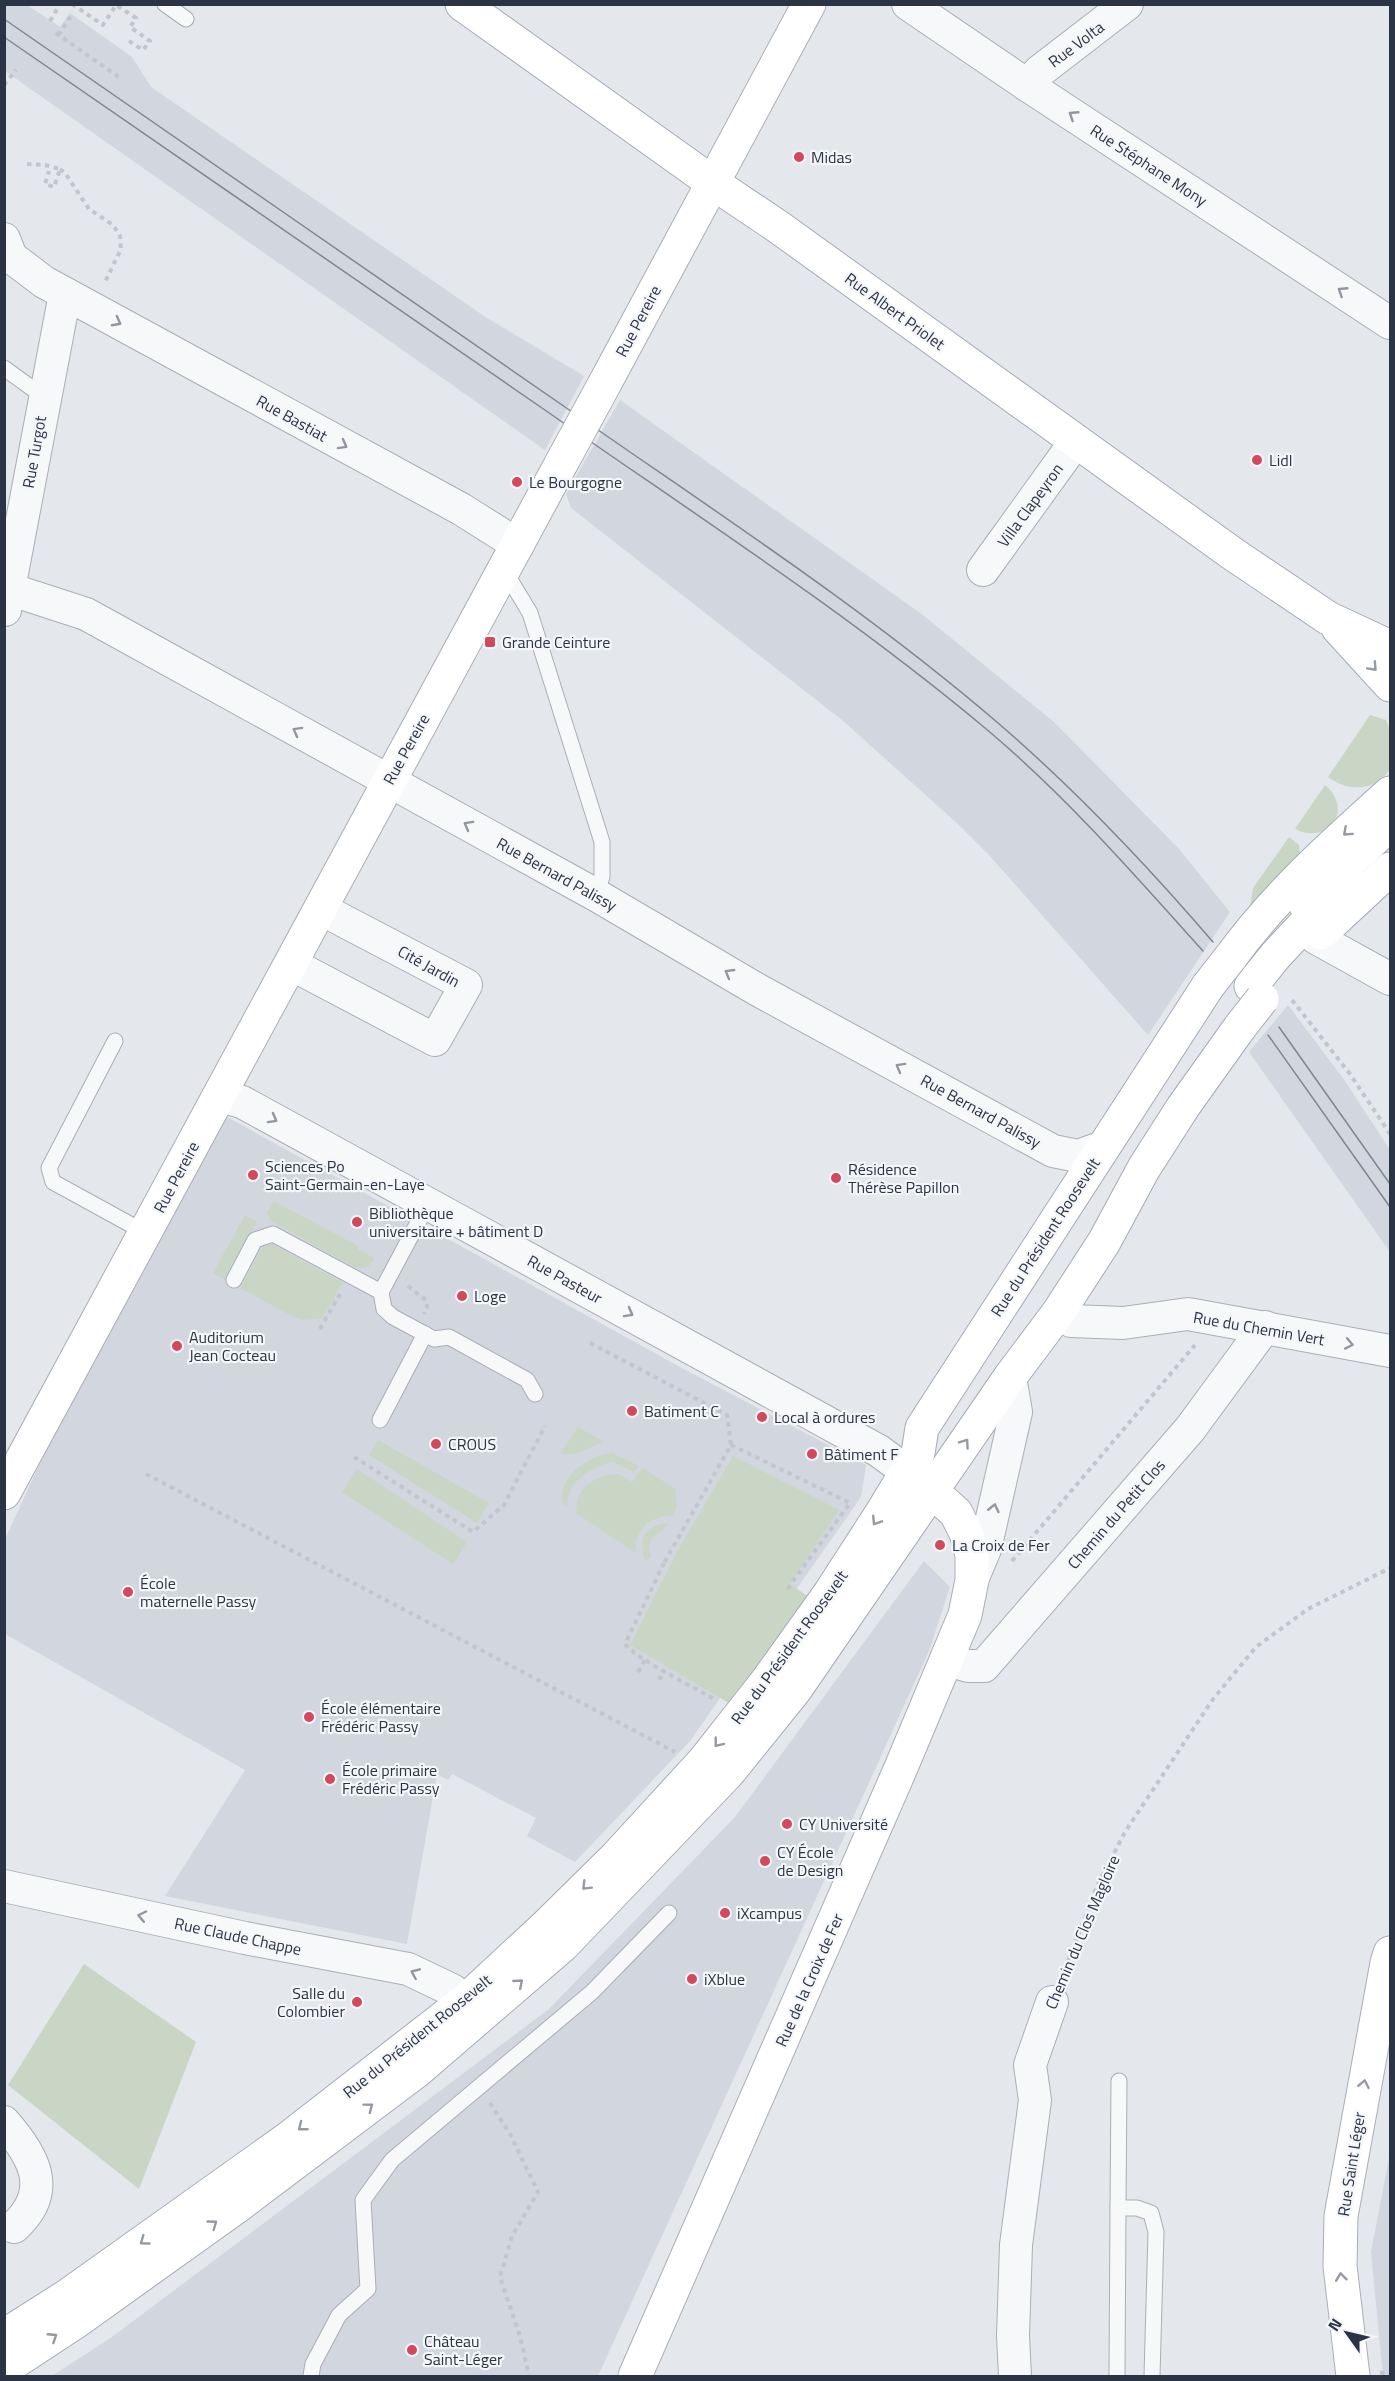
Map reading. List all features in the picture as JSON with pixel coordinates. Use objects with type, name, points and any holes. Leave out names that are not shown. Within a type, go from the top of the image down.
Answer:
[{"type":"main road","name":"Rue Albert Priolet","points":[[462,4],[777,226],[1233,554],[1328,618],[1390,647]]},
{"type":"main road","name":"Rue Pereire","points":[[4,1493],[809,4]]},
{"type":"main road","name":"Rue Albert Priolet","points":[[1328,618],[1390,685]]},
{"type":"main road","name":"Rue du Président Roosevelt","points":[[4,2369],[74,2323],[239,2205],[409,2077],[563,1945],[728,1773],[795,1690],[1010,1377],[1058,1313],[1104,1242],[1144,1168],[1176,1118],[1226,1008],[1230,958],[1255,926],[1325,851],[1390,793]]},
{"type":"main road","points":[[1010,1377],[1041,1320],[1102,1220],[1134,1153],[1153,1120],[1266,948],[1316,892],[1390,824]]},
{"type":"main road","points":[[1263,990],[1322,904],[1390,842]]},
{"type":"main road","points":[[912,1462],[938,1439],[1158,1094],[1226,1008],[1263,990],[1390,869]]},
{"type":"main road","name":"Rue du Président Roosevelt","points":[[4,2336],[67,2296],[286,2140],[465,2001],[616,1857],[704,1761],[767,1681],[830,1593],[881,1514],[912,1462],[922,1428],[1103,1147],[1226,1008]]},
{"type":"main road","name":"Rue de la Croix de Fer","points":[[635,2376],[948,1660],[965,1615],[972,1580],[972,1555],[966,1533],[956,1513],[932,1491],[912,1462]]},
{"type":"main road","name":"Rue Saint Léger","points":[[1353,2376],[1340,2266],[1341,2216],[1382,1986],[1390,1953]]},
{"type":"street","name":"Rue Stéphane Mony","points":[[908,4],[1027,85],[1390,323]]},
{"type":"street","name":"Rue Volta","points":[[1027,85],[1040,71],[1127,4]]},
{"type":"street","name":"Rue Bastiat","points":[[4,239],[11,257],[38,278],[461,510],[511,557]]},
{"type":"street","name":"Rue Turgot","points":[[7,600],[65,294]]},
{"type":"street","name":"Villa Clapeyron","points":[[983,570],[1076,441]]},
{"type":"street","name":"Rue Bernard Palissy","points":[[7,600],[86,614],[596,895],[758,990],[1053,1151],[1078,1156],[1103,1147]]},
{"type":"street","name":"Cité Jardin","points":[[291,964],[435,1040],[466,985],[321,909]]},
{"type":"street","points":[[1316,938],[1390,980]]},
{"type":"street","name":"Rue Pasteur","points":[[220,1096],[242,1102],[879,1451],[912,1462]]},
{"type":"street","name":"Rue du Chemin Vert","points":[[1058,1313],[1071,1321],[1123,1323],[1203,1317],[1390,1351]]},
{"type":"street","name":"Chemin du Petit Clos","points":[[948,1660],[968,1666],[984,1666],[1190,1429],[1265,1327]]},
{"type":"street","name":"Rue de la Croix de Fer","points":[[972,1580],[985,1549],[1016,1412],[1010,1377]]},
{"type":"street","name":"Rue Claude Chappe","points":[[4,1887],[245,1938],[408,1969],[452,1990],[465,2001]]},
{"type":"street","name":"Chemin du Clos Magloire","points":[[1015,2376],[1012,2336],[1016,2245],[1035,2100],[1030,2065],[1052,2002]]},
{"type":"street","points":[[10,2136],[34,2165],[37,2184],[33,2203],[22,2220],[14,2227]]},
{"type":"lane","points":[[165,4],[186,19]]},
{"type":"lane","points":[[4,368],[44,397]]},
{"type":"lane","points":[[511,557],[602,842],[602,877],[596,895]]},
{"type":"lane","points":[[115,1041],[49,1168],[53,1182],[146,1233]]},
{"type":"lane","points":[[428,1204],[381,1292],[384,1309],[393,1317],[434,1339],[449,1337],[527,1380],[535,1394]]},
{"type":"lane","points":[[234,1280],[255,1240],[273,1234],[381,1292]]},
{"type":"lane","points":[[380,1420],[420,1332]]},
{"type":"lane","points":[[311,2376],[314,2364],[339,2315],[368,2289],[363,2200],[392,2160],[592,1992],[669,1913]]},
{"type":"lane","points":[[1117,2376],[1119,2081]]},
{"type":"lane","points":[[1118,2208],[1137,2208],[1151,2213],[1156,2232],[1152,2376]]},
{"type":"path","points":[[50,21],[60,4]]},
{"type":"path","points":[[72,4],[103,25],[116,4],[136,18],[130,27],[150,41],[143,50],[126,39]]},
{"type":"path","points":[[71,16],[57,34],[120,78]]},
{"type":"path","points":[[4,86],[16,70]]},
{"type":"path","points":[[27,164],[45,165],[65,172],[89,209],[113,225],[120,236],[121,249],[92,309]]},
{"type":"path","points":[[50,171],[45,184],[54,187],[60,169]]},
{"type":"path","points":[[1263,990],[1350,1074],[1390,1134]]},
{"type":"path","points":[[320,1329],[351,1276]]},
{"type":"path","points":[[402,1282],[427,1301],[420,1332]]},
{"type":"path","points":[[1011,1562],[1203,1317]]},
{"type":"path","points":[[590,1343],[727,1416],[731,1445],[664,1563],[625,1644],[627,1649],[721,1702]]},
{"type":"path","points":[[354,1457],[473,1532],[504,1505],[545,1426]]},
{"type":"path","points":[[731,1445],[850,1503],[785,1592]]},
{"type":"path","points":[[146,1474],[677,1753],[704,1761]]},
{"type":"path","name":"Chemin du Clos Magloire","points":[[1052,2002],[1098,1886],[1125,1832],[1213,1699],[1256,1647],[1291,1621],[1308,1609],[1390,1568]]},
{"type":"path","points":[[638,1672],[645,1659]]},
{"type":"path","points":[[658,1677],[662,1678],[663,1670]]},
{"type":"path","points":[[479,2087],[510,2134],[538,2192],[512,2236],[500,2277],[520,2336],[529,2376]]},
{"type":"shaded area","points":[[5,4],[27,5],[60,27],[70,13],[132,57],[151,87],[487,318],[584,376],[545,450],[5,71]]},
{"type":"shaded area","points":[[620,400],[923,615],[1055,723],[1179,849],[1230,912],[1148,1035],[989,855],[958,824],[842,720],[571,508],[566,494]]},
{"type":"shaded area","points":[[1288,1005],[1345,1081],[1390,1150],[1390,1252],[1249,1052]]},
{"type":"shaded area","points":[[227,1117],[680,1367],[866,1465],[861,1497],[690,1741],[575,1862],[527,1836],[536,1818],[452,1774],[448,1780],[437,1774],[407,1944],[165,1896],[245,1770],[5,1634],[5,1539],[57,1426]]},
{"type":"shaded area","name":"iXcampus","points":[[924,1561],[950,1587],[929,1651],[598,2376],[52,2376],[112,2337],[549,2009],[735,1817]]},
{"type":"shaded area","points":[[1390,2153],[1390,2376],[1383,2376],[1371,2252]]},
{"type":"green space","points":[[1370,715],[1386,720],[1390,731],[1390,769],[1377,782],[1370,785],[1345,786],[1328,777]]},
{"type":"green space","points":[[1325,785],[1333,794],[1337,804],[1334,822],[1327,829],[1318,833],[1307,833],[1295,829]]},
{"type":"green space","points":[[1289,837],[1299,845],[1300,855],[1250,906],[1253,888]]},
{"type":"green space","points":[[274,1201],[358,1246],[358,1249],[374,1258],[366,1267],[354,1267],[272,1222],[267,1213]]},
{"type":"green space","points":[[245,1215],[257,1222],[225,1280],[213,1273]]},
{"type":"green space","points":[[272,1244],[343,1283],[322,1318],[303,1320],[294,1317],[240,1288],[262,1247]]},
{"type":"green space","points":[[578,1427],[604,1442],[574,1454],[560,1454]]},
{"type":"green space","points":[[378,1440],[489,1503],[477,1523],[369,1455]]},
{"type":"green space","points":[[612,1453],[639,1466],[634,1472],[612,1462],[596,1467],[576,1482],[568,1497],[567,1506],[562,1503],[565,1484],[577,1469],[594,1458]]},
{"type":"green space","points":[[733,1456],[839,1510],[790,1584],[809,1597],[732,1705],[630,1645],[678,1550]]},
{"type":"green space","points":[[643,1468],[675,1489],[677,1506],[673,1516],[650,1521],[640,1531],[636,1553],[577,1514],[576,1505],[582,1490],[594,1480],[618,1474],[632,1482]]},
{"type":"green space","points":[[357,1469],[467,1542],[453,1564],[342,1492]]},
{"type":"green space","points":[[669,1523],[649,1543],[651,1555],[647,1561],[644,1558],[643,1538],[654,1526]]},
{"type":"green space","points":[[84,1964],[196,2042],[139,2189],[8,2085]]},
{"type":"tram line","points":[[4,19],[731,521],[894,639],[998,723],[1083,801],[1162,884],[1213,942]]},
{"type":"tram line","points":[[4,37],[711,524],[878,643],[985,728],[1043,780],[1098,836],[1203,951]]},
{"type":"tram line","points":[[1279,1027],[1390,1184]]},
{"type":"tram line","points":[[1268,1035],[1390,1207]]},
{"type":"place","name":"Midas","points":[[799,157]]},
{"type":"place","name":"Lidl","points":[[1257,460]]},
{"type":"place","name":"Le Bourgogne","points":[[517,482]]},
{"type":"place","name":"Grande Ceinture","points":[[490,642]]},
{"type":"place","name":"Sciences Po Saint-Germain-en-Laye","points":[[253,1175]]},
{"type":"place","name":"Résidence Thérèse Papillon","points":[[836,1178]]},
{"type":"place","name":"Bibliothèque universitaire + bâtiment D","points":[[357,1222]]},
{"type":"place","name":"Loge","points":[[462,1296]]},
{"type":"place","name":"Auditorium Jean Cocteau","points":[[177,1346]]},
{"type":"place","name":"Batiment C","points":[[632,1411]]},
{"type":"place","name":"Local à ordures","points":[[762,1417]]},
{"type":"place","name":"CROUS","points":[[436,1444]]},
{"type":"place","name":"Bâtiment F","points":[[812,1454]]},
{"type":"place","name":"La Croix de Fer","points":[[940,1545]]},
{"type":"place","name":"École maternelle Passy","points":[[128,1592]]},
{"type":"place","name":"École élémentaire Frédéric Passy","points":[[309,1717]]},
{"type":"place","name":"École primaire Frédéric Passy","points":[[330,1779]]},
{"type":"place","name":"CY Université","points":[[787,1824]]},
{"type":"place","name":"CY École de Design","points":[[765,1861]]},
{"type":"place","name":"iXcampus","points":[[725,1913]]},
{"type":"place","name":"iXblue","points":[[692,1979]]},
{"type":"place","name":"Salle du Colombier","points":[[357,2002]]},
{"type":"place","name":"Château Saint-Léger","points":[[412,2350]]}]
